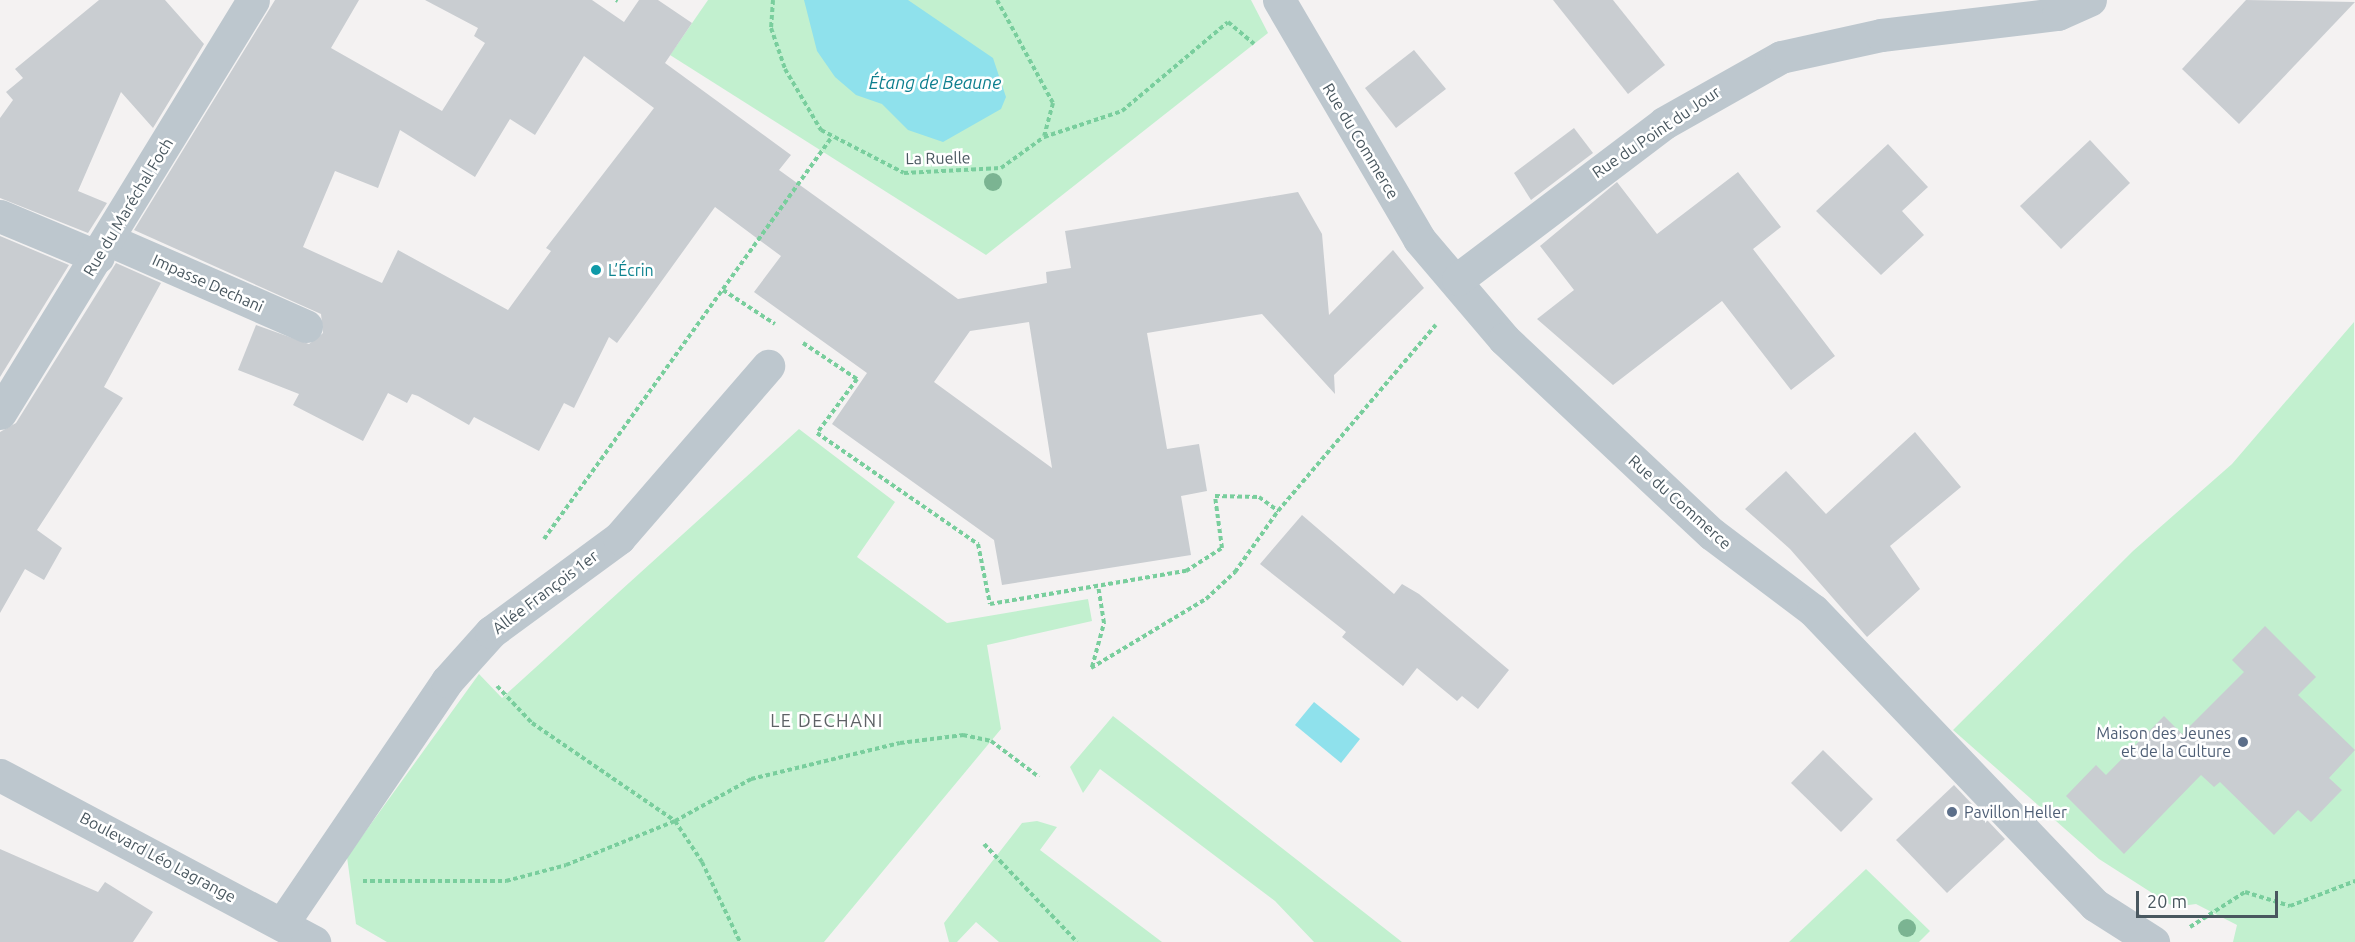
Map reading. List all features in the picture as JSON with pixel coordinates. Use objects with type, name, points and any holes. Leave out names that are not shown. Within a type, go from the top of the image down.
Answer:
[{"type":"street","name":"Rue du Maréchal Foch","points":[[0,413],[253,0]]},
{"type":"street","name":"Rue du Point du Jour","points":[[1458,279],[1664,123],[1781,57],[1881,35],[2058,14],[2090,0]]},
{"type":"street","name":"Rue du Commerce","points":[[1285,11],[1419,239],[1458,279],[1504,339],[1712,534],[1814,610],[2096,905],[2153,942]]},
{"type":"street","name":"Impasse Dechani","points":[[0,216],[103,248],[306,326]]},
{"type":"street","name":"Allée François 1er","points":[[282,924],[469,657],[491,632],[619,538],[768,366]]},
{"type":"street","name":"Boulevard Léo Lagrange","points":[[0,775],[314,942]]},
{"type":"path","name":"La Ruelle","points":[[772,0],[771,28],[785,69],[821,130],[903,173],[1001,168],[1044,137],[1122,111],[1228,21],[1255,45],[1285,11]]},
{"type":"path","points":[[997,0],[1053,103],[1044,137]]},
{"type":"path","points":[[539,546],[832,137]]},
{"type":"path","points":[[723,290],[780,328]]},
{"type":"path","points":[[1098,586],[1104,623],[1091,668],[1206,598],[1235,572],[1278,511],[1448,312],[1478,306]]},
{"type":"path","points":[[800,341],[857,379],[817,433],[978,544],[990,604],[1186,571],[1222,548],[1215,496],[1259,497],[1278,511]]},
{"type":"path","points":[[469,657],[532,723],[675,821],[702,862],[740,942]]},
{"type":"path","points":[[319,870],[356,881],[506,881],[566,865],[675,821],[751,778],[900,743],[963,735],[991,741],[1039,777]]},
{"type":"path","points":[[984,844],[1077,942]]},
{"type":"path","points":[[2180,923],[2189,928],[2245,892],[2290,906],[2355,881]]},
{"type":"green space","points":[[708,0],[1251,0],[1268,33],[986,255],[670,55]]},
{"type":"green space","points":[[2354,322],[2355,942],[2233,942],[2237,925],[2196,904],[2174,907],[2099,859],[1953,730],[2133,551],[2232,464]]},
{"type":"green space","points":[[799,429],[895,502],[857,557],[947,623],[1088,599],[1092,621],[987,645],[1001,729],[824,942],[387,942],[356,924],[347,857],[479,674],[502,698]]},
{"type":"green space","points":[[1113,716],[1402,942],[1314,942],[1275,901],[1100,769],[1083,793],[1070,767]]},
{"type":"green space","points":[[1037,821],[1057,827],[1040,850],[1162,942],[999,942],[976,922],[957,942],[949,942],[944,923],[1022,823]]},
{"type":"green space","points":[[1866,869],[1930,931],[1919,942],[1789,942]]},
{"type":"water","name":"Étang de Beaune","points":[[804,0],[908,0],[993,58],[1006,97],[1001,109],[943,142],[908,130],[882,104],[856,95],[835,77],[817,51]]},
{"type":"water","points":[[1314,702],[1360,739],[1341,763],[1295,725]]},
{"type":"building","points":[[99,0],[165,0],[204,44],[153,128],[121,92],[78,191],[107,203],[88,233],[0,198],[0,118],[13,100],[6,92],[23,78],[15,69]]},
{"type":"building","points":[[275,0],[359,0],[331,48],[442,111],[485,43],[474,36],[478,28],[425,0],[592,0],[624,22],[639,0],[658,0],[692,23],[665,63],[791,155],[779,170],[958,299],[1047,283],[1046,272],[1071,268],[1065,231],[1298,192],[1322,234],[1329,315],[1393,250],[1424,288],[1334,375],[1335,394],[1262,314],[1147,333],[1167,449],[1199,444],[1207,491],[1181,496],[1191,555],[1002,585],[994,540],[832,424],[867,373],[754,292],[781,256],[715,207],[617,343],[609,337],[574,408],[564,403],[539,451],[474,417],[469,425],[412,394],[407,403],[388,393],[363,441],[293,405],[299,394],[238,370],[256,325],[309,344],[323,333],[321,314],[134,230]],"holes":[[[584,56],[654,108],[546,248],[551,251],[508,310],[398,250],[382,283],[303,247],[335,171],[378,188],[400,130],[475,177],[510,119],[535,135]],[[1029,322],[1052,468],[934,382],[970,331]]]},
{"type":"building","points":[[1553,0],[1613,0],[1665,65],[1628,94]]},
{"type":"building","points":[[2246,0],[2355,2],[2239,124],[2182,69]]},
{"type":"building","points":[[1414,50],[1446,89],[1396,128],[1365,88]]},
{"type":"building","points":[[1574,128],[1593,153],[1531,200],[1514,173]]},
{"type":"building","points":[[2090,140],[2130,183],[2061,249],[2020,206]]},
{"type":"building","points":[[1888,144],[1928,187],[1902,211],[1924,235],[1881,275],[1816,211]]},
{"type":"building","points":[[1738,172],[1781,227],[1753,249],[1835,356],[1791,390],[1722,301],[1613,385],[1537,319],[1574,290],[1540,246],[1617,182],[1657,234]]},
{"type":"building","points":[[0,236],[69,265],[0,377]]},
{"type":"building","points":[[116,263],[161,283],[104,387],[123,398],[37,530],[62,548],[44,580],[25,569],[0,613],[0,432],[16,423]]},
{"type":"building","points":[[1915,432],[1961,487],[1890,546],[1920,589],[1867,637],[1790,549],[1745,509],[1786,471],[1826,514]]},
{"type":"building","points":[[1302,515],[1394,594],[1402,584],[1419,594],[1509,670],[1478,709],[1462,696],[1457,701],[1417,668],[1403,686],[1342,637],[1346,632],[1260,564]]},
{"type":"building","name":"Maison des Jeunes et de la Culture","points":[[2265,626],[2316,677],[2298,695],[2355,750],[2329,778],[2342,790],[2311,822],[2298,810],[2274,835],[2220,782],[2214,787],[2201,775],[2124,854],[2066,796],[2096,765],[2106,775],[2164,716],[2182,734],[2244,672],[2232,660]]},
{"type":"building","points":[[1823,750],[1873,799],[1841,832],[1791,783]]},
{"type":"building","name":"Pavillon Heller","points":[[1954,785],[2005,839],[1947,893],[1896,840]]},
{"type":"building","points":[[0,849],[98,892],[105,882],[153,912],[133,942],[0,942]]},
{"type":"place","name":"L’Écrin","points":[[596,270]]},
{"type":"place","name":"Maison des Jeunes et de la Culture","points":[[2243,742]]},
{"type":"place","name":"Pavillon Heller","points":[[1952,812]]},
{"type":"district","name":"LE DECHANI","points":[[827,720]]}]
